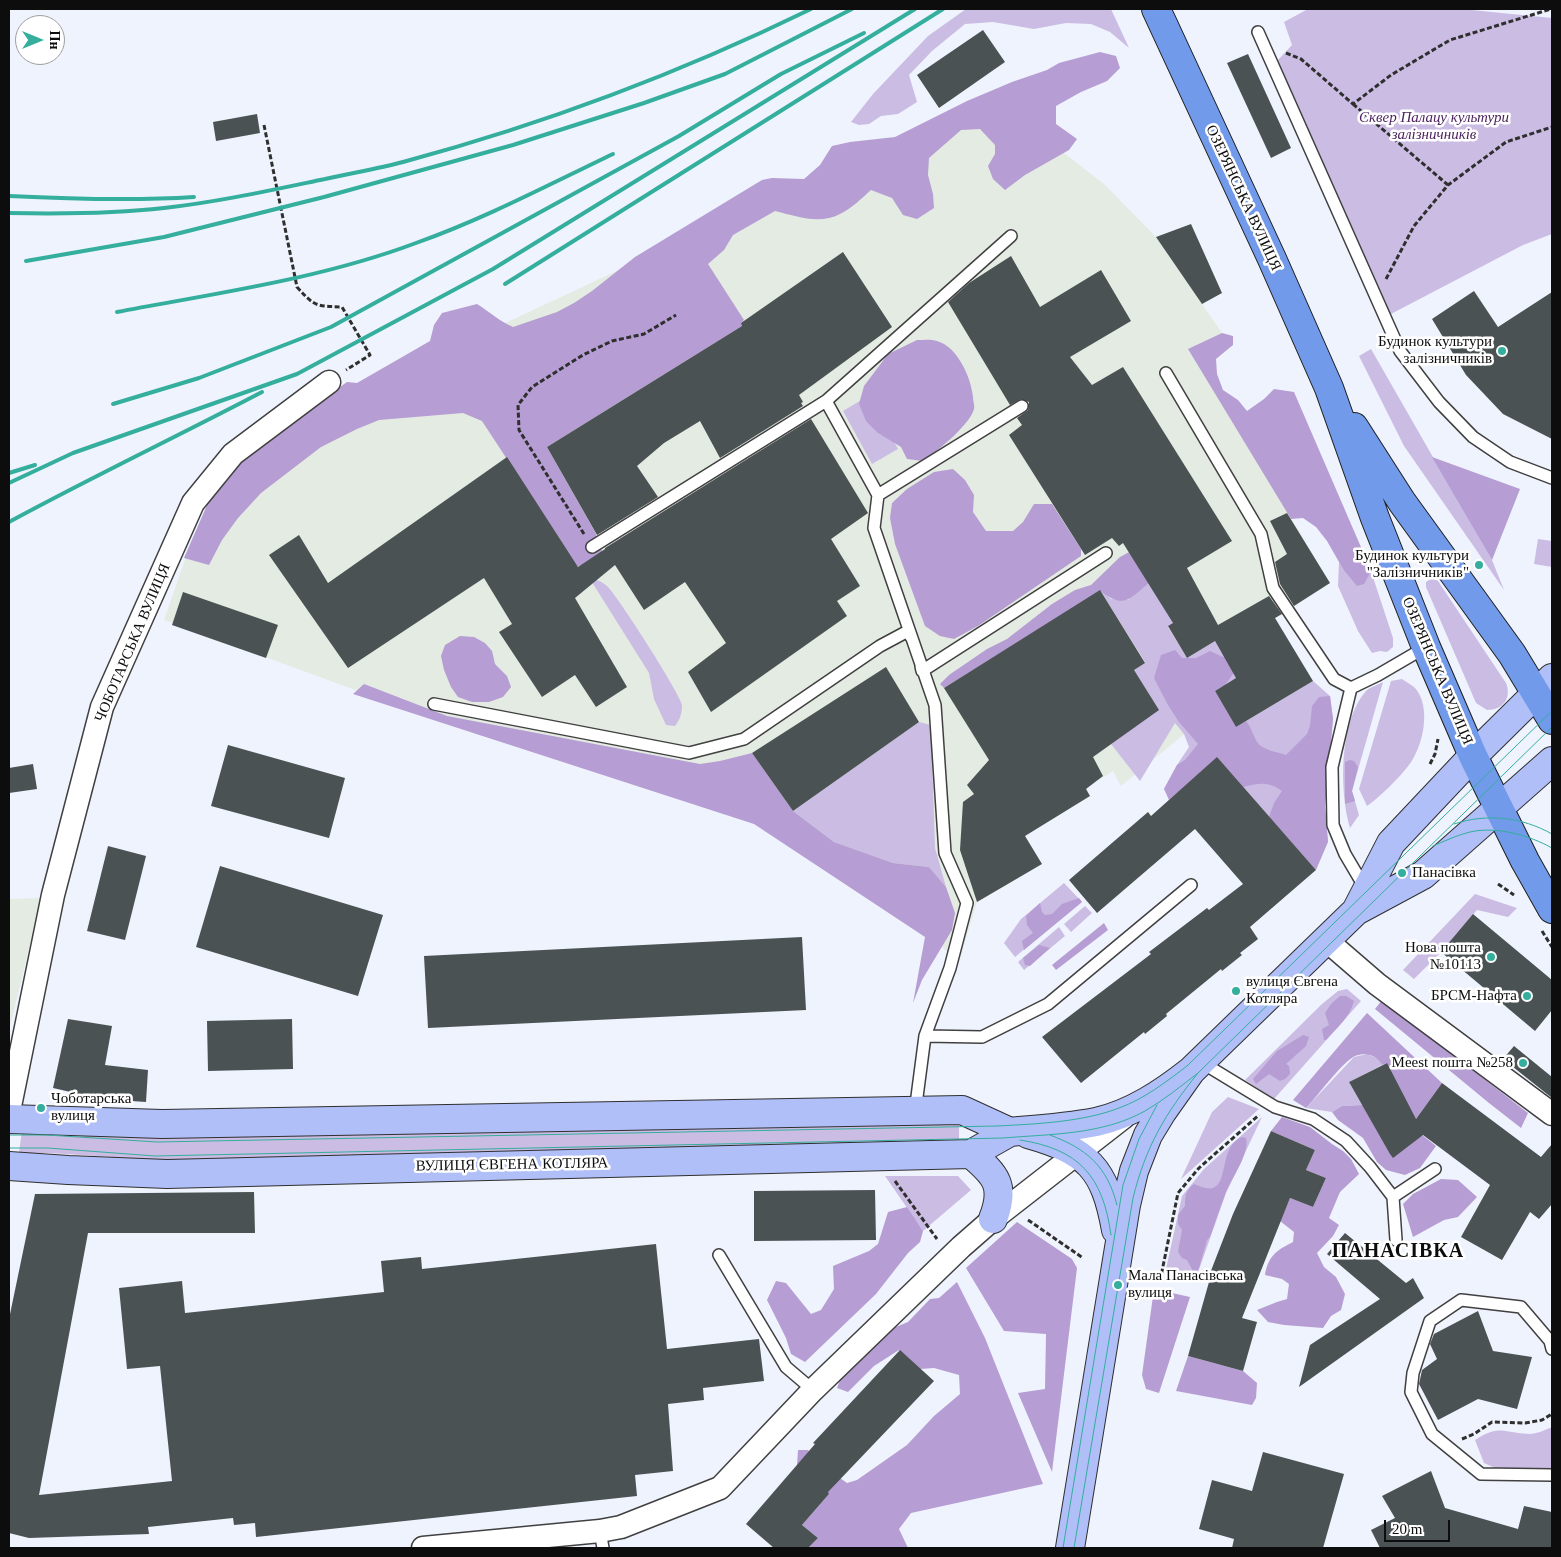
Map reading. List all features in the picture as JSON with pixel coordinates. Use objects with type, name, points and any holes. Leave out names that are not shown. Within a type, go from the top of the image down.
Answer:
[{"type":"main road","name":"ОЗЕРЯНСЬКА ВУЛИЦЯ","points":[[1156,9],[1272,259],[1329,388],[1375,518],[1426,647],[1473,756],[1498,808],[1552,909]]},
{"type":"main road","name":"ОЗЕРЯНСЬКА ВУЛИЦЯ","points":[[1329,388],[1402,502],[1512,654],[1544,686],[1552,720]]},
{"type":"main road","points":[[1070,1548],[1118,1244],[1130,1185],[1144,1145],[1162,1112],[1196,1066],[1326,940],[1361,900],[1391,843],[1473,756],[1544,686]]},
{"type":"main road","points":[[1361,900],[1423,875],[1552,760]]},
{"type":"main road","name":"ВУЛИЦЯ ЄВГЕНА КОТЛЯРА","points":[[9,1166],[167,1174],[971,1154],[1015,1132],[1097,1122],[1137,1107],[1157,1096],[1196,1066]]},
{"type":"main road","points":[[9,1119],[162,1124],[962,1110],[1015,1132],[1050,1141],[1089,1163],[1097,1172],[1106,1188],[1111,1203],[1118,1244]]},
{"type":"main road","points":[[971,1154],[987,1168],[996,1180],[999,1198],[993,1219]]},
{"type":"street","name":"ЧОБОТАРСЬКА ВУЛИЦЯ","points":[[9,1111],[53,895],[102,707],[193,503],[233,454],[329,382]]},
{"type":"street","points":[[1326,940],[1377,984],[1552,1114]]},
{"type":"street","points":[[423,1548],[602,1540],[621,1527],[720,1488],[813,1390],[954,1254],[993,1219],[1137,1107]]},
{"type":"lane","points":[[1258,32],[1400,351],[1439,402],[1473,437],[1510,462],[1552,478]]},
{"type":"lane","points":[[592,547],[826,401],[1011,236]]},
{"type":"lane","points":[[1166,372],[1261,534],[1273,588],[1334,679],[1350,688]]},
{"type":"lane","points":[[826,401],[878,494],[874,528],[935,706],[945,853],[967,903],[950,968],[925,1036],[915,1112]]},
{"type":"lane","points":[[878,494],[1022,406]]},
{"type":"lane","points":[[922,671],[1106,554]]},
{"type":"lane","points":[[434,704],[689,753],[744,739],[880,646],[908,631]]},
{"type":"lane","points":[[1350,688],[1378,675],[1426,647]]},
{"type":"lane","points":[[1350,688],[1332,767],[1334,825],[1361,900]]},
{"type":"lane","points":[[925,1036],[982,1037],[1048,1004],[1191,885]]},
{"type":"lane","points":[[1196,1066],[1275,1107],[1313,1119],[1346,1142],[1370,1167],[1393,1197],[1396,1240]]},
{"type":"lane","points":[[1393,1197],[1435,1169]]},
{"type":"lane","points":[[719,1255],[786,1367],[813,1390]]},
{"type":"lane","points":[[1552,1349],[1550,1341],[1521,1307],[1461,1300],[1430,1321],[1413,1373],[1411,1392],[1432,1434],[1481,1474],[1552,1475]]},
{"type":"path","points":[[1353,104],[1391,74],[1450,40],[1551,9]]},
{"type":"path","points":[[1264,45],[1301,59],[1448,185]]},
{"type":"path","points":[[264,125],[297,287],[308,299],[319,306],[342,307],[370,355],[329,382]]},
{"type":"path","points":[[1376,297],[1414,226],[1448,185],[1506,142],[1552,127]]},
{"type":"path","points":[[592,547],[520,430],[518,405],[532,387],[583,355],[612,341],[644,334],[676,315]]},
{"type":"path","points":[[1427,769],[1435,754],[1438,736]]},
{"type":"path","points":[[1160,1281],[1178,1192],[1199,1168],[1262,1113],[1275,1107]]},
{"type":"path","points":[[893,1178],[937,1239]]},
{"type":"path","points":[[1027,1219],[1083,1258]]},
{"type":"path","points":[[1434,1436],[1459,1440],[1474,1434],[1492,1422],[1525,1423],[1542,1420],[1552,1414]]},
{"type":"shaded area","points":[[1100,52],[1116,56],[1120,68],[1107,81],[1081,92],[1056,106],[1056,124],[1077,139],[1069,150],[1025,175],[1005,190],[993,179],[988,166],[995,154],[995,145],[980,129],[961,130],[929,158],[928,175],[933,194],[934,208],[917,219],[903,215],[892,198],[871,190],[848,209],[832,217],[816,219],[775,211],[733,235],[724,250],[708,264],[744,320],[741,323],[742,326],[547,447],[595,532],[605,559],[595,568],[577,566],[482,421],[463,413],[379,420],[321,447],[261,493],[238,518],[222,540],[209,565],[184,558],[211,496],[266,434],[347,382],[357,383],[430,341],[434,325],[442,313],[477,304],[513,327],[557,312],[592,291],[635,257],[762,180],[772,178],[804,179],[820,165],[832,146],[895,137],[967,101],[1012,82],[1047,70],[1059,63]]},
{"type":"shaded area","points":[[978,102],[1051,143],[1104,184],[1156,237],[1222,333],[1189,349],[1330,583],[1168,687],[1194,726],[1121,786],[1113,771],[1086,788],[1090,796],[1025,836],[1042,864],[977,902],[959,962],[924,931],[760,819],[473,733],[164,620],[187,554],[285,426]]},
{"type":"shaded area","points":[[1222,333],[1233,336],[1233,345],[1216,359],[1217,374],[1223,390],[1238,400],[1247,411],[1274,389],[1294,392],[1370,568],[1369,575],[1364,584],[1357,586],[1343,569],[1327,541],[1316,527],[1303,518],[1291,519],[1188,349]]},
{"type":"shaded area","points":[[917,340],[937,341],[944,344],[957,356],[972,389],[974,406],[971,415],[960,430],[923,461],[907,459],[901,447],[878,433],[866,421],[859,404],[864,386],[888,354]]},
{"type":"shaded area","points":[[1432,457],[1520,489],[1492,560]]},
{"type":"shaded area","points":[[953,469],[965,480],[974,495],[973,512],[986,531],[1013,531],[1023,522],[1034,504],[1052,504],[1081,549],[1081,556],[978,626],[954,639],[940,636],[925,626],[895,544],[890,518],[892,503],[907,489],[934,472]]},
{"type":"shaded area","points":[[1133,550],[1149,583],[1131,598],[1121,601],[1115,600],[1100,591],[944,688],[940,684],[949,675],[987,649],[1007,639],[1052,604],[1075,590],[1091,585],[1120,557]]},
{"type":"shaded area","points":[[460,636],[474,637],[485,643],[492,651],[495,664],[507,676],[511,687],[503,697],[489,702],[472,702],[458,697],[451,687],[441,656],[445,645]]},
{"type":"shaded area","points":[[1175,650],[1182,658],[1196,658],[1210,651],[1223,657],[1236,655],[1243,660],[1225,685],[1215,691],[1236,727],[1246,721],[1259,745],[1274,752],[1286,755],[1307,734],[1310,726],[1312,706],[1319,697],[1330,696],[1333,719],[1325,806],[1328,842],[1316,870],[1269,817],[1274,803],[1282,791],[1268,784],[1243,787],[1217,758],[1169,800],[1164,789],[1177,765],[1185,760],[1198,744],[1179,722],[1154,678],[1161,655]]},
{"type":"shaded area","points":[[364,684],[447,716],[700,764],[752,753],[793,811],[834,842],[893,863],[929,867],[946,887],[955,913],[952,930],[922,980],[913,1003],[925,937],[754,824],[353,694]]},
{"type":"shaded area","points":[[1354,761],[1358,767],[1352,791],[1355,801],[1345,804],[1345,762]]},
{"type":"shaded area","points":[[41,898],[9,1031],[9,899]]},
{"type":"shaded area","points":[[1079,898],[1082,902],[1024,950],[1022,941],[1033,933],[1027,925],[1026,916],[1040,903],[1042,912],[1045,915],[1052,914],[1062,904]]},
{"type":"shaded area","points":[[1104,923],[1108,930],[1056,970],[1052,965]]},
{"type":"shaded area","points":[[1039,945],[1050,948],[1030,966],[1025,965],[1023,958]]},
{"type":"shaded area","points":[[1340,996],[1346,996],[1354,1001],[1352,1007],[1343,1022],[1324,1040],[1322,1029],[1329,1025],[1325,1013]]},
{"type":"shaded area","points":[[1382,1000],[1528,1113],[1521,1128],[1375,1009]]},
{"type":"shaded area","points":[[1367,1013],[1442,1083],[1411,1126],[1436,1146],[1420,1168],[1405,1175],[1386,1170],[1377,1162],[1363,1138],[1338,1120],[1332,1112],[1342,1106],[1362,1105],[1387,1063],[1382,1065],[1371,1055],[1355,1056],[1337,1072],[1306,1108],[1293,1100]]},
{"type":"shaded area","points":[[1303,1035],[1309,1037],[1306,1046],[1286,1064],[1289,1066],[1290,1074],[1280,1081],[1269,1074],[1256,1084],[1253,1079],[1277,1051]]},
{"type":"shaded area","points":[[1282,1117],[1310,1127],[1343,1151],[1351,1159],[1359,1174],[1340,1192],[1329,1218],[1339,1225],[1333,1236],[1317,1253],[1324,1267],[1336,1277],[1345,1294],[1341,1310],[1331,1316],[1323,1328],[1268,1322],[1257,1310],[1287,1299],[1289,1284],[1282,1279],[1265,1275],[1268,1263],[1274,1254],[1293,1242],[1294,1232],[1280,1221],[1290,1198],[1313,1207],[1326,1178],[1306,1170],[1315,1150],[1271,1131]]},
{"type":"shaded area","points":[[1242,1137],[1246,1138],[1247,1144],[1243,1158],[1226,1192],[1196,1273],[1187,1260],[1182,1258],[1178,1252],[1182,1230],[1178,1224],[1178,1215],[1185,1206],[1187,1191],[1194,1184],[1213,1188],[1218,1184],[1230,1148]]},
{"type":"shaded area","points":[[1441,1179],[1458,1180],[1477,1197],[1458,1217],[1444,1220],[1413,1237],[1403,1204],[1413,1194]]},
{"type":"shaded area","points":[[907,1207],[923,1231],[920,1242],[908,1253],[876,1294],[805,1362],[791,1354],[786,1338],[767,1300],[776,1281],[786,1283],[811,1314],[821,1310],[834,1289],[833,1266],[869,1251],[878,1244],[888,1212]]},
{"type":"shaded area","points":[[1017,1222],[1072,1259],[1077,1268],[1052,1472],[1018,1393],[1045,1389],[1046,1334],[1004,1331],[966,1268]]},
{"type":"shaded area","points":[[957,1282],[985,1338],[1043,1484],[911,1513],[899,1529],[908,1548],[808,1548],[818,1538],[802,1525],[829,1494],[797,1465],[798,1450],[808,1450],[823,1466],[847,1483],[857,1480],[907,1445],[934,1416],[960,1394],[959,1375],[934,1368],[920,1369],[899,1350],[874,1366],[848,1392],[837,1388],[842,1375],[866,1354],[886,1331],[908,1322],[930,1299],[939,1298]]},
{"type":"shaded area","points":[[1154,1289],[1190,1297],[1159,1393],[1146,1389],[1142,1375]]},
{"type":"shaded area","points":[[1188,1356],[1243,1371],[1257,1383],[1256,1398],[1252,1405],[1176,1391]]},
{"type":"green space","points":[[966,9],[1111,9],[1129,48],[1110,32],[1091,24],[1066,23],[1034,29],[993,22],[965,24],[932,51],[909,75],[917,102],[898,114],[881,116],[869,124],[859,125],[851,122],[873,94],[928,36]]},
{"type":"green space","name":"Сквер Палацу культури залізничників","points":[[1308,9],[1461,9],[1552,18],[1552,234],[1523,245],[1389,315],[1277,61],[1292,45],[1284,22]]},
{"type":"green space","points":[[1371,349],[1492,560],[1504,590],[1404,446],[1359,356]]},
{"type":"green space","points":[[868,396],[898,449],[872,464],[843,411]]},
{"type":"green space","points":[[1538,539],[1552,541],[1552,567],[1534,564]]},
{"type":"green space","points":[[1339,562],[1343,569],[1369,575],[1370,568],[1393,638],[1393,647],[1387,652],[1372,653],[1358,631],[1338,586]]},
{"type":"green space","points":[[1432,578],[1438,581],[1506,683],[1508,688],[1507,698],[1498,708],[1487,710],[1476,703],[1426,587],[1426,582]]},
{"type":"green space","points":[[590,579],[603,583],[613,593],[671,683],[682,705],[682,711],[675,726],[666,725],[654,699],[649,673]]},
{"type":"green space","points":[[1149,583],[1173,623],[1168,627],[1187,658],[1215,641],[1221,652],[1268,659],[1215,691],[1236,727],[1313,681],[1330,696],[1333,719],[1325,806],[1328,842],[1164,789],[1189,747],[1184,734],[1175,723],[1140,781],[1111,744],[1134,670],[1145,662],[1100,590],[1111,599],[1128,600]]},
{"type":"green space","points":[[1402,679],[1415,688],[1420,696],[1424,716],[1422,738],[1414,757],[1405,770],[1384,792],[1367,806],[1359,789],[1391,681]]},
{"type":"green space","points":[[1383,682],[1352,791],[1359,815],[1350,828],[1346,813],[1343,777],[1346,738],[1357,704],[1366,691]]},
{"type":"green space","points":[[919,722],[931,725],[935,848],[946,887],[929,867],[893,863],[834,842],[793,811]]},
{"type":"green space","points":[[1064,883],[1082,902],[1015,957],[1004,943],[1021,919]]},
{"type":"green space","points":[[1475,894],[1517,908],[1508,917],[1477,910],[1441,952],[1414,979],[1403,970]]},
{"type":"green space","points":[[1085,906],[1092,913],[1071,932],[1064,924]]},
{"type":"green space","points":[[1059,927],[1065,936],[1024,970],[1018,962]]},
{"type":"green space","points":[[1347,989],[1361,1001],[1274,1099],[1245,1080],[1322,1004],[1338,991]]},
{"type":"green space","points":[[1367,1054],[1379,1059],[1382,1065],[1349,1082],[1362,1105],[1342,1106],[1332,1112],[1306,1108],[1354,1057]]},
{"type":"green space","points":[[1228,1097],[1259,1109],[1181,1179],[1212,1112]]},
{"type":"green space","points":[[1262,1117],[1226,1193],[1196,1278],[1166,1269],[1182,1196],[1204,1169]]},
{"type":"green space","points":[[959,1122],[959,1145],[162,1160],[19,1153],[22,1130]]},
{"type":"green space","points":[[885,1176],[958,1176],[971,1190],[923,1231]]},
{"type":"green space","points":[[1552,1427],[1552,1469],[1502,1471],[1484,1463],[1475,1440],[1490,1432],[1502,1431],[1532,1434]]},
{"type":"building","points":[[983,30],[1005,62],[939,108],[917,75]]},
{"type":"building","points":[[1248,54],[1291,148],[1271,158],[1227,63]]},
{"type":"building","points":[[257,114],[260,133],[216,141],[213,122]]},
{"type":"building","points":[[1191,224],[1222,293],[1202,304],[1156,237]]},
{"type":"building","points":[[843,252],[892,327],[799,395],[803,406],[720,458],[700,421],[664,443],[637,466],[658,497],[597,535],[547,447],[742,326],[741,323]]},
{"type":"building","points":[[1011,256],[1040,307],[1101,270],[1131,321],[1070,357],[1092,385],[1123,367],[1232,541],[1187,568],[1218,625],[1269,596],[1282,614],[1275,618],[1313,681],[1236,727],[1215,691],[1236,678],[1215,641],[1187,658],[1168,626],[1173,623],[1123,543],[1119,546],[1112,538],[1085,555],[1009,435],[1022,425],[1017,418],[1028,410],[1029,402],[1021,399],[1010,405],[948,302],[969,283]]},
{"type":"building","name":"Будинок культури залізничників","points":[[1474,291],[1498,327],[1552,292],[1552,439],[1503,414],[1466,375],[1432,319]]},
{"type":"building","points":[[811,419],[868,513],[831,539],[860,586],[837,601],[847,616],[711,712],[688,672],[726,643],[685,582],[644,610],[615,565],[575,598],[627,687],[596,707],[575,675],[542,697],[499,632],[512,624],[484,578],[348,668],[269,555],[299,535],[328,583],[507,457],[578,567],[605,548]]},
{"type":"building","points":[[1287,513],[1330,583],[1294,606],[1280,584],[1275,562],[1287,554],[1270,521]]},
{"type":"building","points":[[1100,590],[1145,663],[1134,670],[1159,710],[1093,757],[1103,776],[1086,789],[1090,796],[1025,836],[1042,864],[977,902],[960,850],[963,802],[974,794],[967,785],[989,760],[944,688]]},
{"type":"building","points":[[183,592],[278,625],[266,658],[172,625]]},
{"type":"building","points":[[886,667],[919,722],[793,811],[752,753]]},
{"type":"building","points":[[228,745],[345,778],[329,838],[211,806]]},
{"type":"building","points":[[1217,757],[1316,870],[1250,927],[1258,939],[1240,953],[1242,955],[1222,971],[1221,969],[1166,1014],[1167,1016],[1145,1034],[1144,1032],[1081,1083],[1042,1037],[1151,954],[1149,952],[1207,908],[1209,910],[1243,884],[1195,829],[1097,913],[1069,880],[1148,812],[1151,816]]},
{"type":"building","points":[[33,764],[37,789],[9,793],[9,768]]},
{"type":"building","points":[[108,846],[146,856],[125,940],[87,931]]},
{"type":"building","points":[[220,866],[383,915],[358,996],[196,947]]},
{"type":"building","points":[[1473,914],[1552,980],[1552,1010],[1535,1031],[1441,952]]},
{"type":"building","points":[[802,937],[806,1010],[428,1028],[424,956]]},
{"type":"building","points":[[68,1019],[112,1026],[105,1065],[148,1070],[146,1102],[101,1099],[53,1088]]},
{"type":"building","points":[[292,1019],[293,1069],[208,1071],[207,1021]]},
{"type":"building","points":[[1514,1046],[1552,1077],[1552,1098],[1503,1059]]},
{"type":"building","points":[[1387,1063],[1416,1119],[1442,1083],[1541,1157],[1552,1144],[1552,1204],[1539,1219],[1530,1212],[1502,1260],[1461,1237],[1490,1185],[1423,1135],[1393,1158],[1390,1154],[1349,1082]]},
{"type":"building","points":[[1271,1131],[1315,1150],[1306,1170],[1326,1178],[1313,1207],[1290,1198],[1242,1318],[1257,1322],[1243,1371],[1188,1356],[1209,1282],[1207,1281],[1233,1214]]},
{"type":"building","points":[[875,1190],[876,1240],[754,1241],[754,1191]]},
{"type":"building","points":[[254,1192],[255,1233],[88,1233],[39,1495],[172,1481],[160,1366],[127,1369],[119,1288],[182,1281],[185,1313],[384,1292],[381,1261],[421,1257],[422,1269],[656,1244],[667,1349],[759,1339],[764,1381],[703,1388],[704,1400],[668,1404],[673,1471],[635,1475],[637,1496],[256,1537],[255,1523],[234,1525],[233,1518],[148,1527],[149,1534],[29,1538],[9,1533],[9,1319],[35,1194]]},
{"type":"building","points":[[1345,1233],[1406,1283],[1413,1278],[1424,1298],[1299,1387],[1310,1345],[1380,1299],[1327,1254]]},
{"type":"building","points":[[1478,1311],[1493,1351],[1532,1357],[1517,1409],[1478,1399],[1438,1420],[1419,1384],[1422,1370],[1437,1359],[1430,1344],[1434,1334]]},
{"type":"building","points":[[900,1350],[934,1381],[828,1492],[829,1494],[802,1525],[818,1538],[808,1548],[774,1548],[746,1524],[815,1444],[813,1443]]},
{"type":"building","points":[[1263,1452],[1344,1474],[1323,1548],[1232,1548],[1234,1539],[1199,1529],[1212,1480],[1252,1491]]},
{"type":"building","points":[[1431,1471],[1445,1508],[1518,1529],[1524,1506],[1552,1512],[1552,1548],[1380,1548],[1371,1530],[1395,1518],[1382,1496]]},
{"type":"tram line","points":[[9,1135],[47,1135],[157,1142],[997,1126],[1059,1122],[1105,1113],[1146,1095],[1187,1066],[1552,711]]},
{"type":"tram line","points":[[1074,1548],[1133,1198],[1144,1162],[1166,1117],[1198,1073],[1552,727]]},
{"type":"tram line","points":[[1454,824],[1479,819],[1504,818],[1517,820],[1552,834]]},
{"type":"tram line","points":[[1433,846],[1465,833],[1491,830],[1523,836],[1552,848]]},
{"type":"tram line","points":[[9,1148],[48,1148],[155,1156],[1003,1138],[1076,1132],[1111,1125],[1145,1111],[1166,1098],[1198,1073]]},
{"type":"tram line","points":[[1063,1548],[1123,1185],[1139,1139],[1157,1105]]},
{"type":"tram line","points":[[1050,1135],[1075,1146],[1094,1161],[1108,1180],[1117,1205]]},
{"type":"tram line","points":[[1020,1140],[1058,1150],[1073,1158],[1085,1169],[1102,1197],[1111,1235]]},
{"type":"railway","points":[[9,213],[145,210],[225,199],[393,164],[456,147],[560,114],[662,76],[811,9]]},
{"type":"railway","points":[[26,261],[164,237],[324,197],[513,145],[644,103],[725,74],[852,9]]},
{"type":"railway","points":[[9,483],[73,453],[297,374],[493,269],[915,9]]},
{"type":"railway","points":[[505,284],[943,9]]},
{"type":"railway","points":[[113,404],[199,378],[331,327],[679,136],[781,74],[864,33]]},
{"type":"railway","points":[[117,312],[306,276],[380,256],[441,234],[516,201],[613,154]]},
{"type":"railway","points":[[9,196],[101,199],[194,197]]},
{"type":"railway","points":[[9,522],[262,392]]},
{"type":"railway","points":[[9,473],[35,465]]},
{"type":"place","name":"Будинок культури залізничників","points":[[1502,351]]},
{"type":"place","name":"Будинок культури \"Залізничників\"","points":[[1479,565]]},
{"type":"place","name":"Панасівка","points":[[1402,873]]},
{"type":"place","name":"Нова пошта №10113","points":[[1491,957]]},
{"type":"place","name":"вулиця Євгена Котляра","points":[[1236,991]]},
{"type":"place","name":"БРСМ-Нафта","points":[[1527,996]]},
{"type":"place","name":"Meest пошта №258","points":[[1523,1063]]},
{"type":"place","name":"Чоботарська вулиця","points":[[41,1108]]},
{"type":"place","name":"Мала Панасівська вулиця","points":[[1118,1285]]},
{"type":"district","name":"ПАНАСІВКА","points":[[1398,1252]]}]
